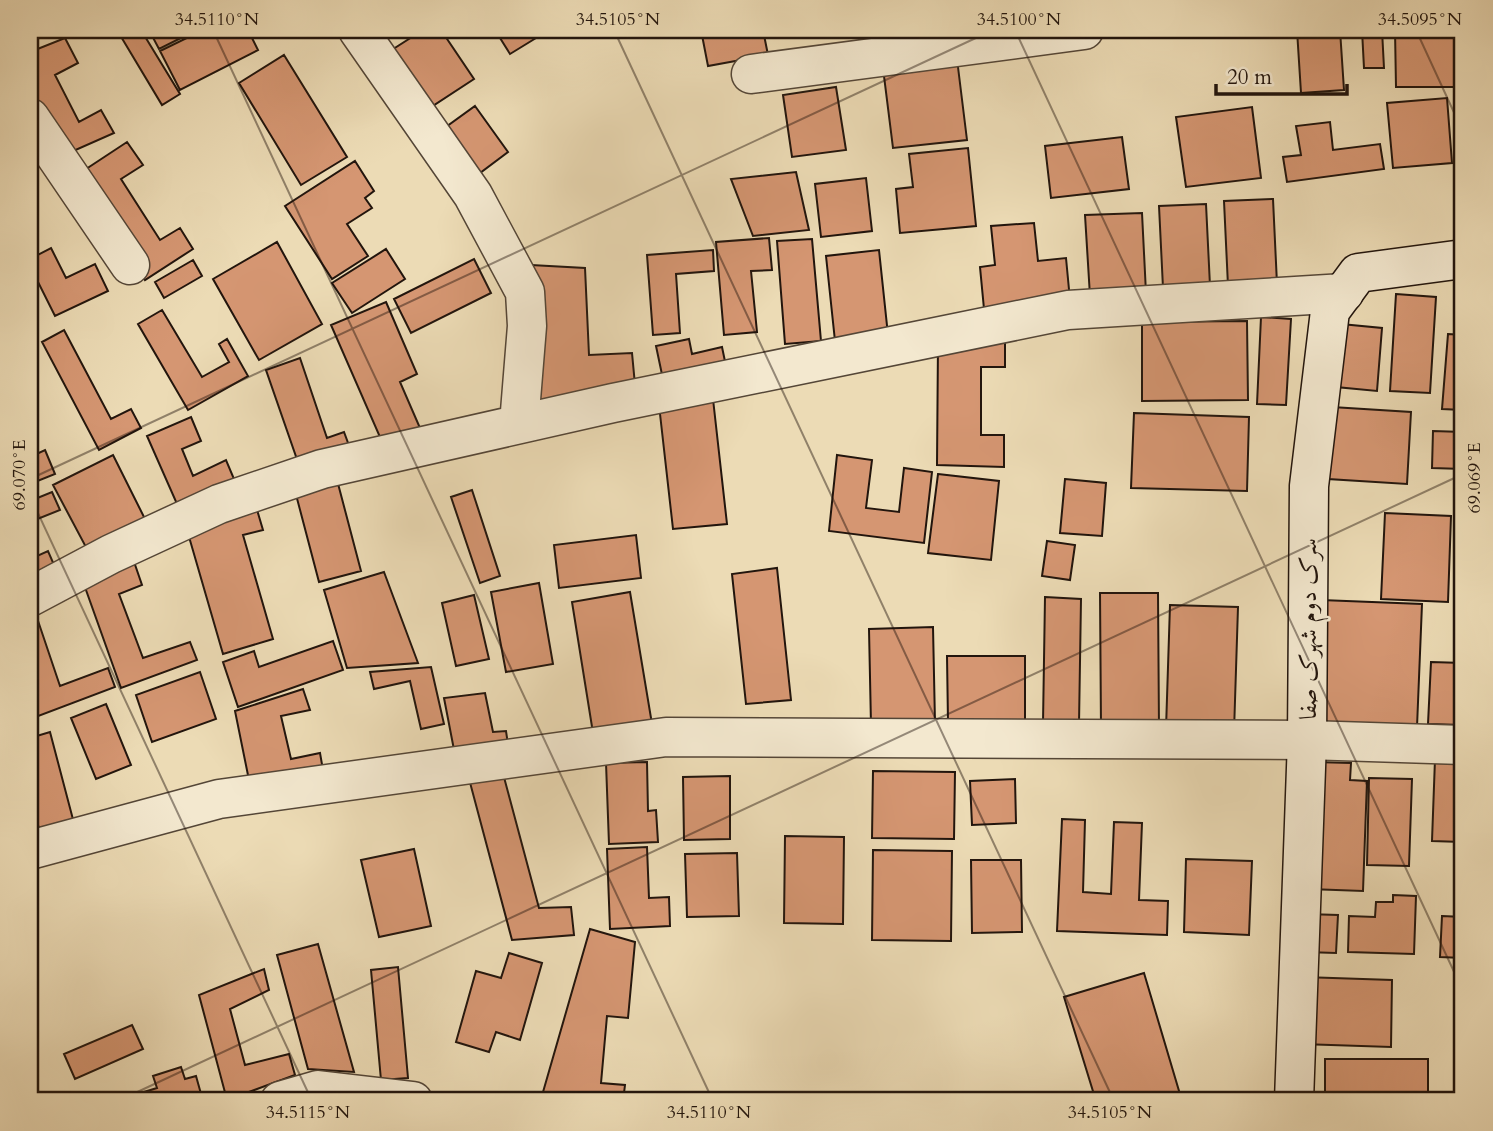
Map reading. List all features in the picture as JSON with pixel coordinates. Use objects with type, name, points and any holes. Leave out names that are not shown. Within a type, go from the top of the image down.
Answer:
[{"type":"street","points":[[358,30],[473,195],[525,292],[527,326],[519,424]]},
{"type":"street","points":[[751,74],[1084,30]]},
{"type":"street","points":[[30,118],[130,265]]},
{"type":"street","name":"سرک دوم شهرک صفا","points":[[1294,1101],[1307,740],[1309,486],[1330,310],[1358,273],[1463,259]]},
{"type":"street","points":[[30,597],[111,554],[219,504],[322,469],[519,424],[1068,310],[1344,293]]},
{"type":"street","points":[[30,850],[219,799],[666,737],[1307,740],[1463,744]]},
{"type":"street","points":[[280,1101],[318,1090],[414,1101]]},
{"type":"building","points":[[117,30],[141,30],[180,94],[162,105]]},
{"type":"building","points":[[149,30],[197,30],[159,49]]},
{"type":"building","points":[[203,30],[248,30],[258,50],[180,90],[160,51]]},
{"type":"building","points":[[423,30],[441,30],[474,79],[425,111],[387,53]]},
{"type":"building","points":[[495,30],[549,30],[510,54]]},
{"type":"building","points":[[701,30],[763,30],[768,55],[708,66]]},
{"type":"building","points":[[1297,30],[1340,30],[1344,90],[1301,93]]},
{"type":"building","points":[[1362,30],[1382,30],[1384,68],[1364,68]]},
{"type":"building","points":[[1395,30],[1455,30],[1456,87],[1396,87]]},
{"type":"building","points":[[65,38],[78,63],[55,75],[79,122],[101,110],[114,133],[62,156],[30,107],[30,52]]},
{"type":"building","points":[[284,55],[347,157],[301,185],[239,83]]},
{"type":"building","points":[[957,59],[967,140],[893,148],[883,68]]},
{"type":"building","points":[[836,87],[846,150],[792,157],[783,95]]},
{"type":"building","points":[[1447,98],[1452,163],[1393,168],[1387,103]]},
{"type":"building","points":[[475,106],[508,152],[472,179],[439,132]]},
{"type":"building","points":[[1252,107],[1261,178],[1186,187],[1176,117]]},
{"type":"building","points":[[1330,122],[1333,150],[1380,144],[1384,169],[1287,182],[1283,157],[1301,155],[1296,126]]},
{"type":"building","points":[[1122,137],[1129,189],[1051,198],[1045,146]]},
{"type":"building","points":[[127,142],[143,165],[121,179],[160,240],[180,228],[193,249],[145,280],[77,175]]},
{"type":"building","points":[[968,148],[976,226],[900,233],[896,189],[913,187],[909,154]]},
{"type":"building","points":[[355,161],[374,191],[365,198],[372,208],[347,224],[368,256],[332,279],[285,206]]},
{"type":"building","points":[[796,172],[809,230],[753,236],[731,179]]},
{"type":"building","points":[[866,178],[872,231],[821,237],[815,184]]},
{"type":"building","points":[[1273,199],[1277,284],[1228,286],[1224,201]]},
{"type":"building","points":[[1206,204],[1210,286],[1163,288],[1159,206]]},
{"type":"building","points":[[1142,213],[1146,293],[1090,296],[1085,215]]},
{"type":"building","points":[[1034,223],[1038,261],[1066,258],[1070,300],[984,309],[980,267],[995,265],[991,226]]},
{"type":"building","points":[[769,238],[772,270],[751,271],[757,332],[724,335],[716,242]]},
{"type":"building","points":[[812,239],[821,341],[785,344],[777,241]]},
{"type":"building","points":[[277,242],[322,324],[259,360],[213,279]]},
{"type":"building","points":[[51,248],[66,278],[95,264],[108,291],[55,316],[30,266],[30,259]]},
{"type":"building","points":[[386,249],[405,279],[352,313],[332,283]]},
{"type":"building","points":[[713,250],[714,271],[676,274],[680,333],[653,335],[647,255]]},
{"type":"building","points":[[879,250],[888,335],[835,341],[826,256]]},
{"type":"building","points":[[474,259],[491,293],[411,333],[394,299]]},
{"type":"building","points":[[193,260],[202,276],[164,298],[155,282]]},
{"type":"building","points":[[531,265],[585,268],[589,355],[632,353],[635,385],[525,409]]},
{"type":"building","points":[[1396,294],[1436,297],[1430,393],[1390,391]]},
{"type":"building","points":[[386,302],[417,374],[400,382],[420,428],[383,444],[331,325]]},
{"type":"building","points":[[162,310],[202,377],[229,362],[219,344],[227,339],[248,376],[188,410],[138,324]]},
{"type":"building","points":[[1261,317],[1291,319],[1286,405],[1257,404]]},
{"type":"building","points":[[1247,321],[1248,400],[1142,401],[1142,322]]},
{"type":"building","points":[[1341,324],[1382,328],[1377,391],[1336,387]]},
{"type":"building","points":[[64,330],[111,419],[131,409],[141,428],[99,450],[42,342]]},
{"type":"building","points":[[1448,334],[1463,335],[1463,410],[1442,409]]},
{"type":"building","points":[[689,339],[692,354],[722,347],[727,371],[664,384],[656,346]]},
{"type":"building","points":[[938,343],[1005,343],[1005,367],[981,367],[981,435],[1004,435],[1004,467],[937,465]]},
{"type":"building","points":[[300,358],[327,438],[344,432],[351,451],[300,468],[266,370]]},
{"type":"building","points":[[713,399],[727,524],[673,529],[659,405]]},
{"type":"building","points":[[1332,407],[1411,412],[1407,484],[1328,479]]},
{"type":"building","points":[[1134,413],[1249,417],[1247,491],[1131,488]]},
{"type":"building","points":[[191,417],[201,441],[182,449],[193,476],[226,460],[234,479],[177,504],[147,436]]},
{"type":"building","points":[[1433,431],[1463,432],[1463,469],[1432,468]]},
{"type":"building","points":[[45,450],[55,474],[30,484],[30,457]]},
{"type":"building","points":[[113,455],[146,521],[88,551],[53,485]]},
{"type":"building","points":[[837,455],[872,460],[866,508],[899,512],[904,468],[932,472],[924,543],[829,531]]},
{"type":"building","points":[[938,474],[999,481],[991,560],[928,553]]},
{"type":"building","points":[[336,476],[361,571],[319,582],[294,487]]},
{"type":"building","points":[[1065,479],[1106,483],[1102,536],[1060,533]]},
{"type":"building","points":[[472,490],[500,576],[480,583],[451,497]]},
{"type":"building","points":[[52,492],[60,510],[30,522],[30,501]]},
{"type":"building","points":[[255,503],[263,530],[243,535],[273,639],[223,654],[185,523]]},
{"type":"building","points":[[1385,513],[1451,516],[1448,602],[1381,599]]},
{"type":"building","points":[[1463,522],[1463,583],[1460,583]]},
{"type":"building","points":[[636,535],[641,578],[559,588],[554,545]]},
{"type":"building","points":[[1047,541],[1075,545],[1070,580],[1042,576]]},
{"type":"building","points":[[30,546],[35,557],[48,551],[58,574],[30,586]]},
{"type":"building","points":[[131,553],[142,585],[119,594],[143,658],[190,642],[197,660],[121,688],[81,576]]},
{"type":"building","points":[[777,568],[791,700],[746,704],[732,574]]},
{"type":"building","points":[[384,572],[418,663],[347,668],[324,590]]},
{"type":"building","points":[[539,583],[553,664],[506,672],[491,592]]},
{"type":"building","points":[[630,592],[652,724],[593,733],[572,602]]},
{"type":"building","points":[[1100,593],[1158,593],[1159,728],[1101,728]]},
{"type":"building","points":[[474,595],[489,659],[456,666],[442,603]]},
{"type":"building","points":[[1045,597],[1081,599],[1079,724],[1043,723]]},
{"type":"building","points":[[1321,600],[1422,604],[1417,727],[1316,723]]},
{"type":"building","points":[[32,603],[60,686],[108,668],[115,687],[33,718],[30,710]]},
{"type":"building","points":[[1170,605],[1238,607],[1234,732],[1166,729]]},
{"type":"building","points":[[933,627],[935,723],[871,725],[869,629]]},
{"type":"building","points":[[333,641],[343,670],[238,707],[223,662],[254,651],[259,667]]},
{"type":"building","points":[[947,656],[1025,656],[1025,721],[948,722]]},
{"type":"building","points":[[1431,662],[1463,663],[1463,725],[1428,724]]},
{"type":"building","points":[[431,667],[444,724],[421,729],[410,681],[374,689],[370,672]]},
{"type":"building","points":[[200,672],[216,719],[152,742],[136,695]]},
{"type":"building","points":[[303,689],[310,710],[281,716],[291,759],[320,753],[323,770],[250,785],[235,711]]},
{"type":"building","points":[[485,693],[493,732],[506,731],[509,751],[455,755],[444,698]]},
{"type":"building","points":[[106,704],[131,765],[96,779],[71,718]]},
{"type":"building","points":[[50,732],[75,827],[41,836],[30,796],[30,738]]},
{"type":"building","points":[[1435,759],[1463,760],[1462,842],[1432,841]]},
{"type":"building","points":[[647,762],[648,811],[656,810],[658,842],[609,844],[606,763]]},
{"type":"building","points":[[1314,762],[1351,763],[1350,780],[1367,781],[1363,891],[1309,889]]},
{"type":"building","points":[[501,766],[539,908],[571,907],[574,935],[512,940],[468,775]]},
{"type":"building","points":[[873,771],[955,772],[954,839],[872,838]]},
{"type":"building","points":[[730,776],[730,839],[684,840],[683,777]]},
{"type":"building","points":[[1369,778],[1412,779],[1409,866],[1367,865]]},
{"type":"building","points":[[1015,779],[1016,823],[972,825],[970,781]]},
{"type":"building","points":[[1062,819],[1085,820],[1083,892],[1111,894],[1114,822],[1142,823],[1139,900],[1168,901],[1167,935],[1057,931]]},
{"type":"building","points":[[785,836],[844,837],[843,924],[784,923]]},
{"type":"building","points":[[647,847],[649,898],[669,897],[670,926],[610,929],[607,849]]},
{"type":"building","points":[[414,849],[431,926],[379,937],[361,860]]},
{"type":"building","points":[[873,850],[952,851],[951,941],[872,940]]},
{"type":"building","points":[[737,853],[739,916],[687,917],[685,854]]},
{"type":"building","points":[[1186,859],[1252,861],[1249,935],[1184,932]]},
{"type":"building","points":[[971,860],[1021,860],[1022,932],[972,933]]},
{"type":"building","points":[[1393,895],[1416,896],[1414,954],[1348,952],[1349,916],[1375,917],[1376,902],[1393,902]]},
{"type":"building","points":[[1306,914],[1338,915],[1336,953],[1305,952]]},
{"type":"building","points":[[1442,916],[1463,917],[1463,958],[1440,957]]},
{"type":"building","points":[[590,929],[635,942],[628,1018],[607,1016],[601,1083],[625,1085],[623,1101],[541,1099]]},
{"type":"building","points":[[318,944],[354,1072],[308,1069],[277,955]]},
{"type":"building","points":[[509,953],[542,963],[520,1040],[496,1032],[489,1052],[456,1042],[476,971],[501,978]]},
{"type":"building","points":[[398,967],[408,1078],[381,1080],[371,970]]},
{"type":"building","points":[[264,969],[269,990],[230,1009],[245,1065],[289,1054],[295,1075],[227,1100],[199,995]]},
{"type":"building","points":[[1144,973],[1182,1101],[1096,1101],[1064,997]]},
{"type":"building","points":[[1303,977],[1392,980],[1391,1047],[1301,1044]]},
{"type":"building","points":[[132,1025],[143,1049],[75,1079],[64,1054]]},
{"type":"building","points":[[1325,1059],[1428,1059],[1428,1101],[1325,1101]]},
{"type":"building","points":[[181,1067],[185,1079],[196,1076],[203,1101],[147,1101],[144,1092],[157,1088],[153,1076]]},
{"type":"building","points":[[1458,1075],[1463,1075],[1463,1101],[1459,1101]]}]
